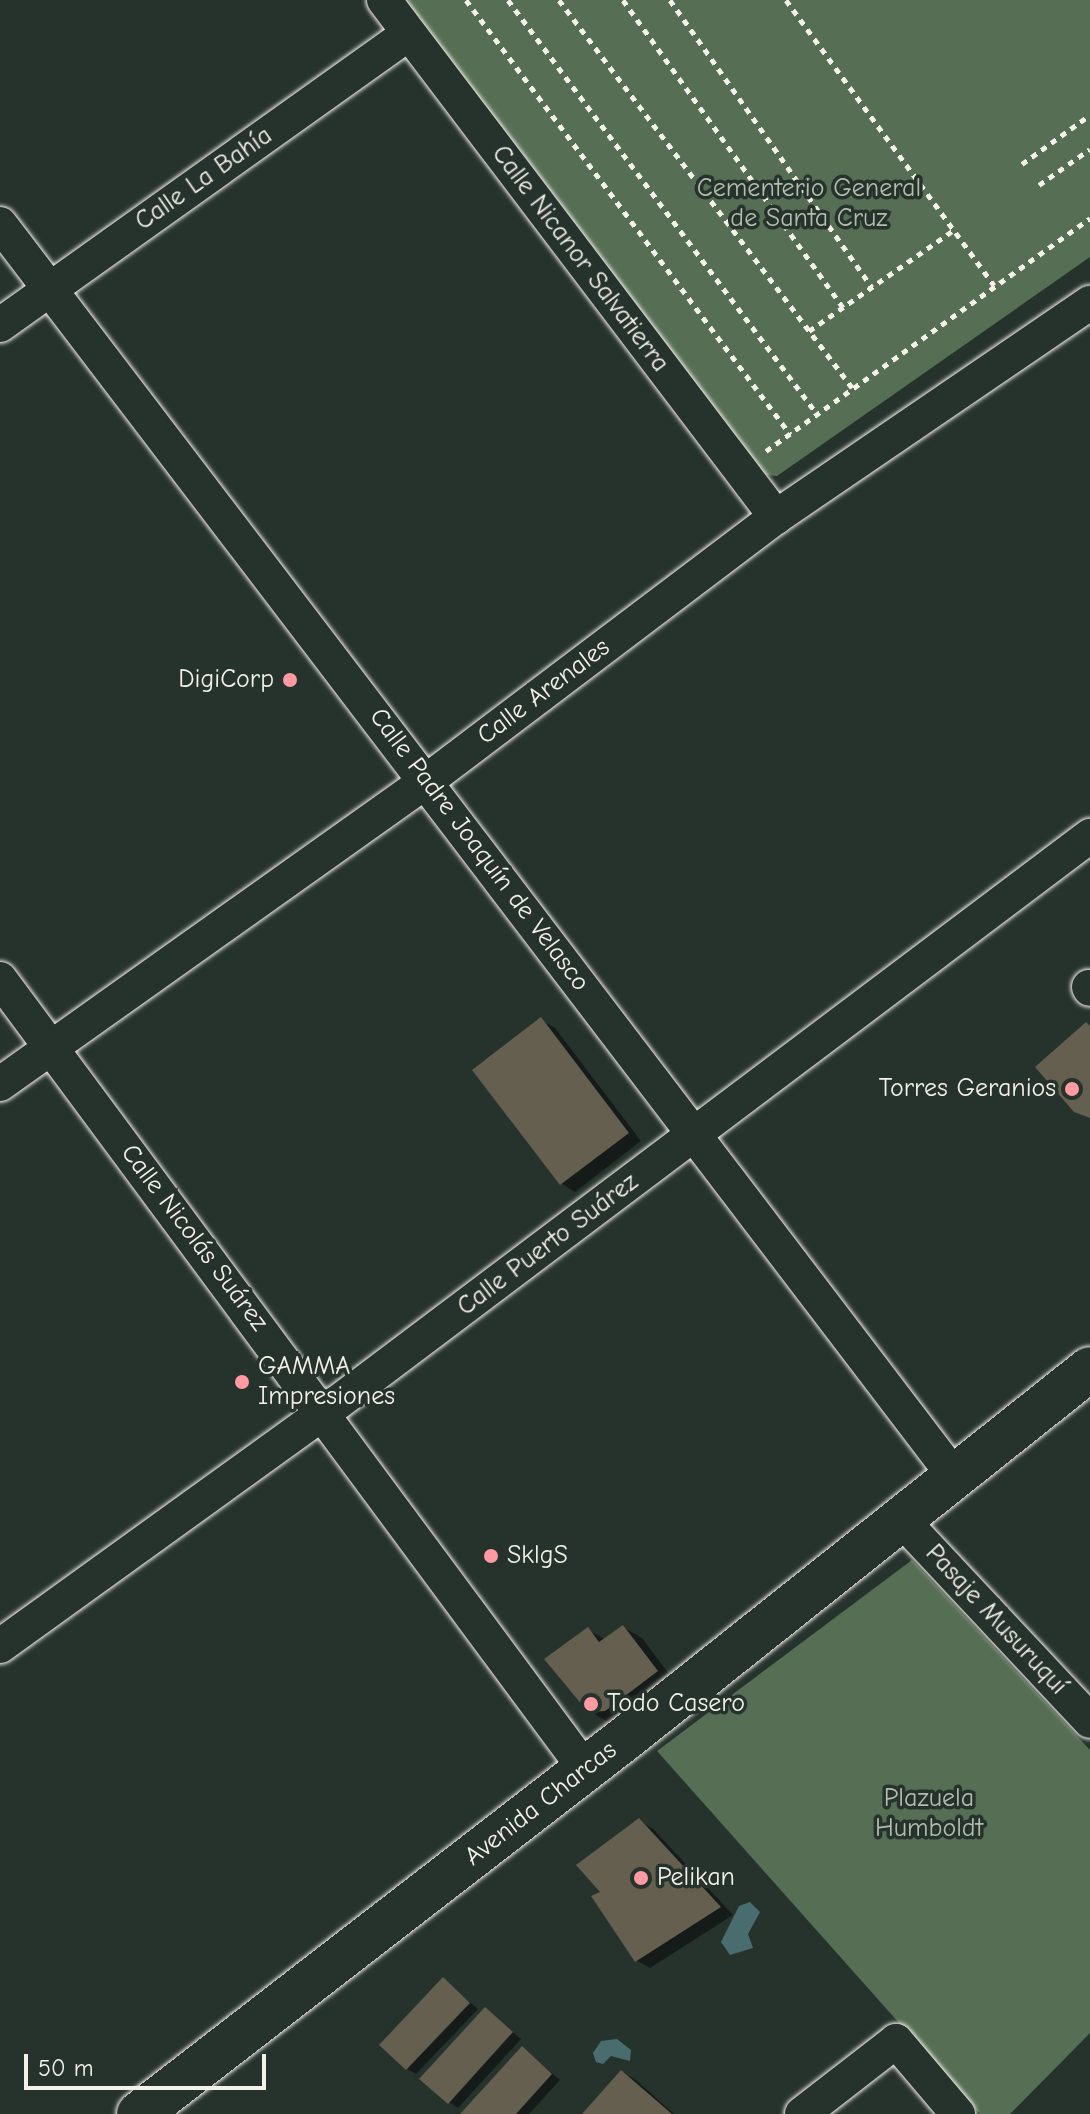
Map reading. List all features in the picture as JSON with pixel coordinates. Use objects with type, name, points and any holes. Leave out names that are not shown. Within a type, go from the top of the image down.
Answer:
[{"type":"main road","name":"Avenida Charcas","points":[[139,2114],[585,1769],[1090,1369]]},
{"type":"street","name":"Calle Nicanor Salvatierra","points":[[384,0],[776,517]]},
{"type":"street","name":"Calle La Bahía","points":[[0,325],[408,34]]},
{"type":"street","name":"Calle Padre Joaquín de Velasco","points":[[0,224],[428,780],[692,1137],[955,1477]]},
{"type":"street","name":"Calle Arenales","points":[[0,1084],[428,780],[776,517],[1090,303]]},
{"type":"street","name":"Calle Puerto Suárez","points":[[0,1646],[325,1412],[1090,836]]},
{"type":"street","name":"Calle Nicolás Suárez","points":[[0,979],[325,1412],[585,1769]]},
{"type":"street","name":"Pasaje Musuruquí","points":[[902,1520],[1090,1721]]},
{"type":"street","points":[[802,2114],[896,2041],[958,2114]]},
{"type":"path","points":[[466,0],[790,434]]},
{"type":"path","points":[[508,0],[817,414]]},
{"type":"path","points":[[559,0],[852,388]]},
{"type":"path","points":[[623,0],[843,307]]},
{"type":"path","points":[[670,0],[872,287]]},
{"type":"path","points":[[786,0],[994,285]]},
{"type":"path","points":[[1022,164],[1090,115]]},
{"type":"path","points":[[1039,185],[1090,149]]},
{"type":"path","points":[[763,453],[1090,218]]},
{"type":"path","points":[[809,331],[954,230]]},
{"type":"green space","name":"Cementerio General de Santa Cruz","points":[[401,0],[1090,0],[1090,257],[777,476],[755,474]]},
{"type":"green space","name":"Plazuela Humboldt","points":[[912,1560],[1090,1750],[1090,2033],[1010,2114],[980,2114],[657,1751]]},
{"type":"water","points":[[750,1902],[760,1912],[748,1934],[753,1948],[730,1955],[721,1942],[739,1906]]},
{"type":"water","points":[[617,2039],[631,2050],[630,2061],[611,2056],[603,2064],[596,2062],[593,2053],[601,2041]]},
{"type":"building","points":[[541,1017],[629,1133],[560,1185],[472,1070]]},
{"type":"building","name":"Torres Geranios","points":[[1086,1022],[1090,1026],[1090,1118],[1074,1112],[1035,1067]]},
{"type":"building","points":[[623,1625],[658,1671],[605,1711],[588,1712],[544,1659],[588,1627],[599,1642]]},
{"type":"building","name":"Pelikan","points":[[639,1818],[721,1907],[635,1962],[591,1896],[600,1892],[576,1865]]},
{"type":"building","points":[[443,1977],[470,2003],[406,2070],[379,2045]]},
{"type":"building","points":[[485,2007],[513,2032],[448,2104],[419,2079]]},
{"type":"building","points":[[522,2046],[552,2074],[516,2114],[460,2114]]},
{"type":"building","points":[[621,2070],[672,2114],[582,2114]]},
{"type":"place","name":"DigiCorp","points":[[290,680]]},
{"type":"place","name":"Torres Geranios","points":[[1072,1089]]},
{"type":"place","name":"GAMMA Impresiones","points":[[242,1382]]},
{"type":"place","name":"SklgS","points":[[491,1556]]},
{"type":"place","name":"Todo Casero","points":[[591,1704]]},
{"type":"place","name":"Pelikan","points":[[641,1878]]}]
